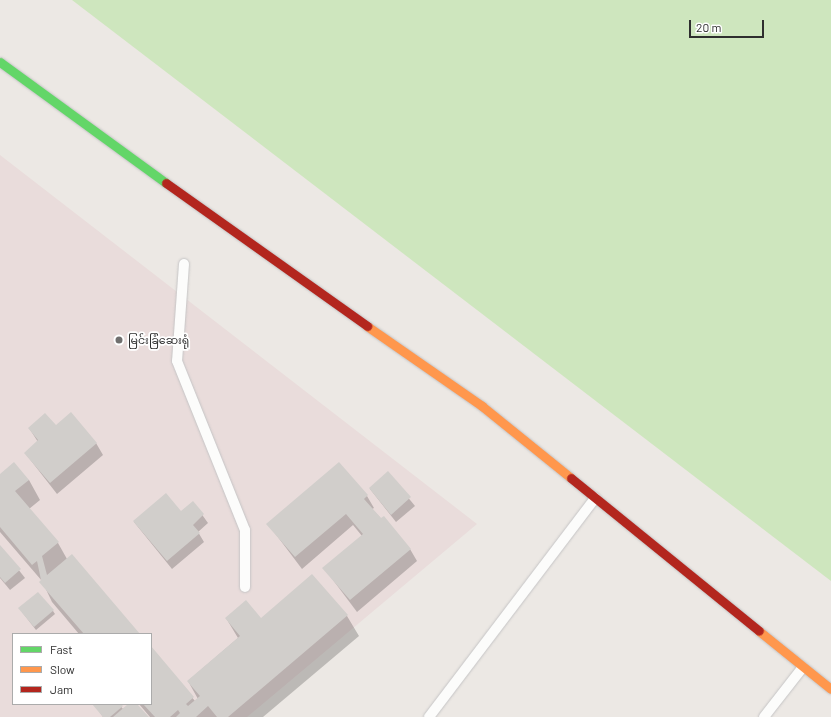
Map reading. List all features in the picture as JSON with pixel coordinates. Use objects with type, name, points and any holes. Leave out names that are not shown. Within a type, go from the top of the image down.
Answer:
[{"type":"highway","points":[[0,62],[224,226],[482,406],[803,668],[831,689]]},
{"type":"lane","points":[[184,264],[177,361],[245,530],[244,587]]},
{"type":"lane","points":[[429,717],[595,498]]},
{"type":"lane","points":[[764,717],[803,668]]},
{"type":"shaded area","name":"မြင်းခြံဆေးရုံ","points":[[0,155],[477,524],[247,717],[0,717]]},
{"type":"green space","points":[[72,0],[831,0],[831,581]]},
{"type":"building","points":[[71,412],[97,443],[50,483],[24,453],[38,440],[28,428],[45,413],[56,425]]},
{"type":"building","points":[[14,462],[29,480],[15,491],[59,542],[42,556],[47,575],[72,554],[139,633],[83,633],[39,582],[41,580],[37,561],[32,565],[0,527],[0,474]]},
{"type":"building","points":[[339,462],[368,495],[364,499],[381,518],[384,516],[411,549],[350,600],[322,568],[363,534],[346,514],[295,557],[266,524]]},
{"type":"building","points":[[388,471],[411,497],[391,515],[369,488]]},
{"type":"building","points":[[166,493],[181,511],[193,501],[204,514],[193,525],[200,533],[167,561],[133,521]]},
{"type":"building","points":[[0,545],[21,569],[5,583],[0,577]]},
{"type":"building","points":[[312,574],[348,615],[228,717],[217,717],[208,706],[196,717],[176,717],[180,713],[178,710],[170,717],[155,717],[144,705],[152,705],[152,647],[194,697],[186,704],[188,706],[200,696],[187,681],[240,636],[225,618],[246,600],[261,618]]},
{"type":"building","points":[[38,592],[54,610],[34,627],[18,608]]},
{"type":"building","points":[[93,705],[123,706],[110,717],[103,717]]},
{"type":"building","points":[[127,705],[138,705],[149,717],[113,717]]},
{"type":"traffic: fast","points":[[0,62],[166,183]]},
{"type":"traffic: slow","points":[[367,326],[482,406],[571,478]]},
{"type":"traffic: slow","points":[[759,631],[831,689]]},
{"type":"traffic: jam","points":[[166,183],[367,326]]},
{"type":"traffic: jam","points":[[571,478],[759,631]]},
{"type":"place","name":"မြင်းခြံဆေးရုံ","points":[[119,340]]}]
